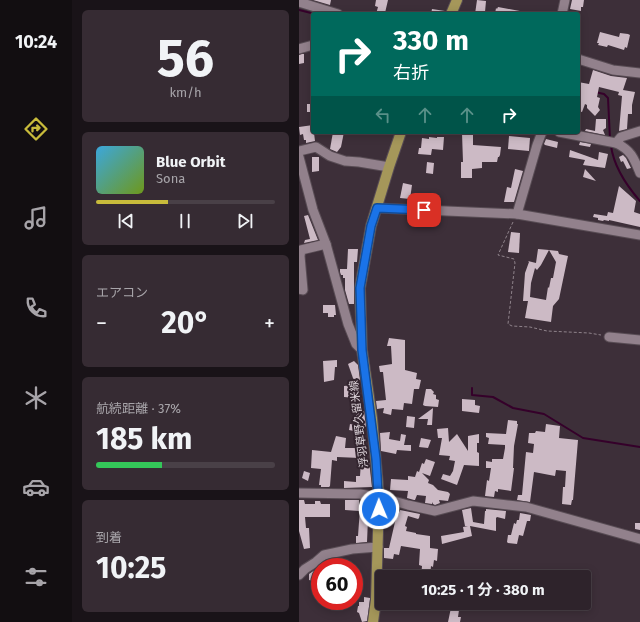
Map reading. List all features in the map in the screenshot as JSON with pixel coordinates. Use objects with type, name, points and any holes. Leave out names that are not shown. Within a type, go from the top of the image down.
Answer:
[{"type":"main road","points":[[452,12],[457,0]]},
{"type":"main road","name":"浮羽草野久留米線","points":[[373,622],[376,600],[379,497],[372,418],[362,350],[360,288],[371,226],[400,134]]},
{"type":"street","points":[[562,12],[565,0]]},
{"type":"street","points":[[299,2],[332,12]]},
{"type":"street","points":[[299,49],[311,46]]},
{"type":"street","points":[[580,61],[613,70],[640,73]]},
{"type":"street","points":[[612,143],[621,137],[640,131]]},
{"type":"street","points":[[517,214],[541,134]]},
{"type":"street","points":[[569,134],[622,146],[632,154],[640,173]]},
{"type":"street","points":[[299,151],[316,147],[330,156],[345,161],[389,167]]},
{"type":"street","points":[[299,157],[313,210],[326,244],[348,324],[356,344],[362,350]]},
{"type":"street","points":[[377,208],[517,214],[640,235]]},
{"type":"street","points":[[299,289],[303,290],[300,256],[301,250],[326,244]]},
{"type":"street","points":[[609,337],[640,340]]},
{"type":"street","points":[[299,493],[348,494],[379,497],[435,511],[473,501],[526,507],[640,539]]},
{"type":"street","points":[[299,575],[305,569],[317,562],[324,554],[353,549],[378,547]]},
{"type":"path","points":[[517,214],[498,255],[511,257],[514,259],[515,263],[508,324],[512,326],[531,327],[547,331],[589,333],[609,337]]},
{"type":"building","points":[[313,0],[331,0],[330,5]]},
{"type":"building","points":[[376,0],[388,0],[385,12],[377,12],[378,7],[375,6]]},
{"type":"building","points":[[477,0],[486,1],[485,12],[475,12]]},
{"type":"building","points":[[572,0],[584,0],[581,11],[570,9]]},
{"type":"building","points":[[498,7],[525,12],[495,12],[496,8],[497,9]]},
{"type":"building","points":[[432,9],[445,11],[445,12],[431,12]]},
{"type":"building","points":[[600,32],[619,37],[620,33],[630,35],[627,48],[625,47],[624,50],[608,45],[607,47],[598,45],[599,43],[597,43]]},
{"type":"building","points":[[304,54],[304,63],[299,64],[299,55]]},
{"type":"building","points":[[593,70],[611,76],[627,78],[623,90],[635,92],[632,105],[632,114],[628,114],[627,129],[619,131],[622,96],[618,95],[619,92],[599,87],[597,97],[600,98],[598,107],[600,110],[595,116],[585,104],[582,112],[580,112],[580,82],[589,84]]},
{"type":"building","points":[[307,104],[311,104],[311,112],[307,112]]},
{"type":"building","points":[[596,119],[606,119],[606,128],[603,130],[605,135],[585,131],[586,129],[595,131]]},
{"type":"building","points":[[311,125],[311,134],[314,134],[315,141],[306,143],[303,134],[300,135],[299,127]]},
{"type":"building","points":[[333,134],[344,134],[341,147],[337,152],[330,149]]},
{"type":"building","points":[[462,134],[473,134],[473,145],[501,147],[497,162],[482,162],[482,168],[472,169],[472,178],[461,178],[461,162],[463,162]]},
{"type":"building","points":[[509,136],[530,138],[529,151],[508,149]]},
{"type":"building","points":[[429,137],[444,137],[443,150],[432,149],[431,155],[418,154],[419,148],[421,148],[422,138],[429,139]]},
{"type":"building","points":[[546,139],[558,142],[557,148],[545,145]]},
{"type":"building","points":[[580,142],[591,144],[590,147],[579,145]]},
{"type":"building","points":[[570,150],[598,160],[599,152],[608,154],[605,168],[583,165],[585,160],[569,157]]},
{"type":"building","points":[[623,155],[631,168],[627,169],[623,161],[621,162],[619,157]]},
{"type":"building","points":[[312,157],[319,157],[319,171],[312,172]]},
{"type":"building","points":[[427,162],[434,163],[433,174],[426,173]]},
{"type":"building","points":[[515,169],[523,171],[514,202],[504,202],[507,187],[511,188]]},
{"type":"building","points":[[585,169],[596,181],[583,177]]},
{"type":"building","points":[[403,183],[412,185],[410,199],[400,198]]},
{"type":"building","points":[[619,186],[636,201],[634,212],[640,214],[640,227],[609,220],[598,220],[598,218],[593,217],[594,214],[607,216],[608,212],[613,213]]},
{"type":"building","points":[[308,215],[318,240],[304,243],[305,240],[310,239],[304,216]]},
{"type":"building","points":[[511,232],[520,233],[519,253],[508,252]]},
{"type":"building","points":[[348,249],[358,249],[357,262],[354,262],[354,304],[349,304],[345,290],[345,278],[343,278],[343,275],[341,275],[340,272],[340,269],[347,269]]},
{"type":"building","points":[[538,249],[549,250],[558,251],[559,254],[568,256],[559,299],[553,306],[551,322],[525,318],[528,301],[523,301],[525,273],[529,262],[528,261],[536,263]],"holes":[[[549,250],[556,262],[553,278],[551,278],[549,288],[548,287],[546,300],[530,297],[531,283],[535,268],[537,270],[541,265]]]},
{"type":"building","points":[[323,305],[335,305],[336,315],[334,315],[334,317],[328,317],[328,313],[323,313]]},
{"type":"building","points":[[389,338],[405,340],[405,370],[417,373],[416,379],[421,380],[419,389],[414,389],[412,404],[404,403],[403,410],[392,409],[391,415],[383,413],[384,408],[377,409],[376,401],[386,400],[383,372],[380,372],[379,366],[392,364],[391,346],[387,346]]},
{"type":"building","points":[[337,360],[334,380],[324,382],[323,361]]},
{"type":"building","points":[[354,361],[358,365],[360,380],[354,381],[348,364]]},
{"type":"building","points":[[354,385],[355,398],[344,397],[344,386]]},
{"type":"building","points":[[426,389],[431,389],[434,392],[433,394],[436,395],[436,399],[439,400],[438,407],[423,405]]},
{"type":"building","points":[[462,399],[475,400],[475,405],[480,406],[479,413],[462,411]]},
{"type":"building","points":[[433,408],[432,425],[427,425],[428,419],[418,419]]},
{"type":"building","points":[[356,411],[364,411],[366,427],[356,427]]},
{"type":"building","points":[[407,416],[415,417],[414,428],[406,427]]},
{"type":"building","points":[[508,420],[517,421],[518,424],[514,446],[514,468],[511,491],[498,489],[498,492],[495,491],[494,497],[485,496],[487,480],[489,481],[491,468],[486,468],[486,461],[492,462],[492,459],[503,459],[505,448],[505,445],[488,444],[489,438],[486,437],[486,433],[506,434]]},
{"type":"building","points":[[350,424],[355,425],[354,431],[349,430]]},
{"type":"building","points":[[546,424],[560,426],[559,438],[578,440],[573,500],[571,505],[562,504],[566,471],[556,470],[555,476],[534,472],[530,502],[517,500],[518,495],[522,495],[526,452],[533,453],[534,444],[528,443],[529,433],[535,433],[536,431],[545,432]]},
{"type":"building","points":[[448,428],[449,442],[457,434],[468,451],[468,436],[479,434],[477,452],[479,453],[479,466],[464,465],[457,485],[441,479],[443,474],[450,476],[453,471],[455,461],[449,460],[450,456],[439,455],[442,438],[438,438],[437,429]]},
{"type":"building","points":[[390,432],[389,439],[400,441],[401,434],[406,435],[404,445],[411,445],[411,451],[397,450],[396,454],[381,451],[380,433]]},
{"type":"building","points":[[336,436],[346,438],[345,448],[360,448],[360,458],[337,457],[337,461],[332,460],[330,486],[321,487],[321,485],[319,485],[321,469],[311,468],[312,450],[331,452]]},
{"type":"building","points":[[421,438],[431,440],[428,448],[419,447]]},
{"type":"building","points":[[426,459],[435,462],[430,476],[422,473],[429,480],[428,483],[433,485],[438,490],[448,492],[450,494],[448,501],[439,500],[440,503],[435,505],[433,502],[432,504],[425,503],[426,496],[417,495],[414,500],[407,498],[408,491],[390,490],[391,479],[408,480],[408,476],[415,477],[417,471],[419,472],[422,463],[424,464]]},
{"type":"building","points":[[369,461],[372,487],[344,488],[344,481],[356,482],[356,476],[360,476],[361,462]]},
{"type":"building","points":[[304,471],[310,473],[308,481],[302,478]]},
{"type":"building","points":[[299,500],[304,500],[305,504],[315,504],[315,501],[320,501],[321,504],[330,504],[330,517],[305,517],[306,528],[309,528],[310,548],[304,549],[299,531]]},
{"type":"building","points":[[345,500],[359,500],[359,511],[345,510]]},
{"type":"building","points":[[360,508],[370,509],[367,542],[356,543],[356,536],[358,536]]},
{"type":"building","points":[[471,508],[473,522],[484,524],[486,509],[506,511],[505,519],[496,518],[496,531],[470,526],[472,536],[442,544],[441,536],[464,532],[463,527],[468,526],[465,526],[462,510]]},
{"type":"building","points":[[400,510],[420,514],[418,519],[408,516],[405,526],[407,527],[406,531],[430,536],[430,548],[438,549],[437,561],[434,560],[433,567],[431,566],[431,570],[422,570],[422,566],[419,565],[420,549],[401,546],[399,555],[394,554],[393,559],[384,558],[384,548],[389,548],[395,522]]},
{"type":"building","points":[[520,513],[531,515],[530,521],[527,521],[523,536],[519,535],[517,544],[508,543],[508,535],[511,535],[514,523],[516,524],[517,520],[519,520]]},
{"type":"building","points":[[635,523],[640,523],[640,530],[635,529]]},
{"type":"building","points":[[311,573],[311,581],[309,580],[309,574]]},
{"type":"building","points":[[364,597],[370,598],[367,621],[362,622],[359,613],[357,612],[357,610],[363,610]]},
{"type":"building","points":[[451,610],[459,610],[458,617],[461,617],[460,622],[448,622]]},
{"type":"waterway","points":[[299,10],[311,13]]},
{"type":"waterway","points":[[595,92],[604,94],[608,98],[610,139]]},
{"type":"waterway","points":[[611,146],[621,175],[640,201]]},
{"type":"waterway","points":[[472,388],[472,395],[493,397],[513,408],[544,414],[583,438],[640,447]]},
{"type":"route","points":[[379,509],[372,418],[362,350],[360,288],[363,262],[371,226],[377,208],[424,210]]}]
